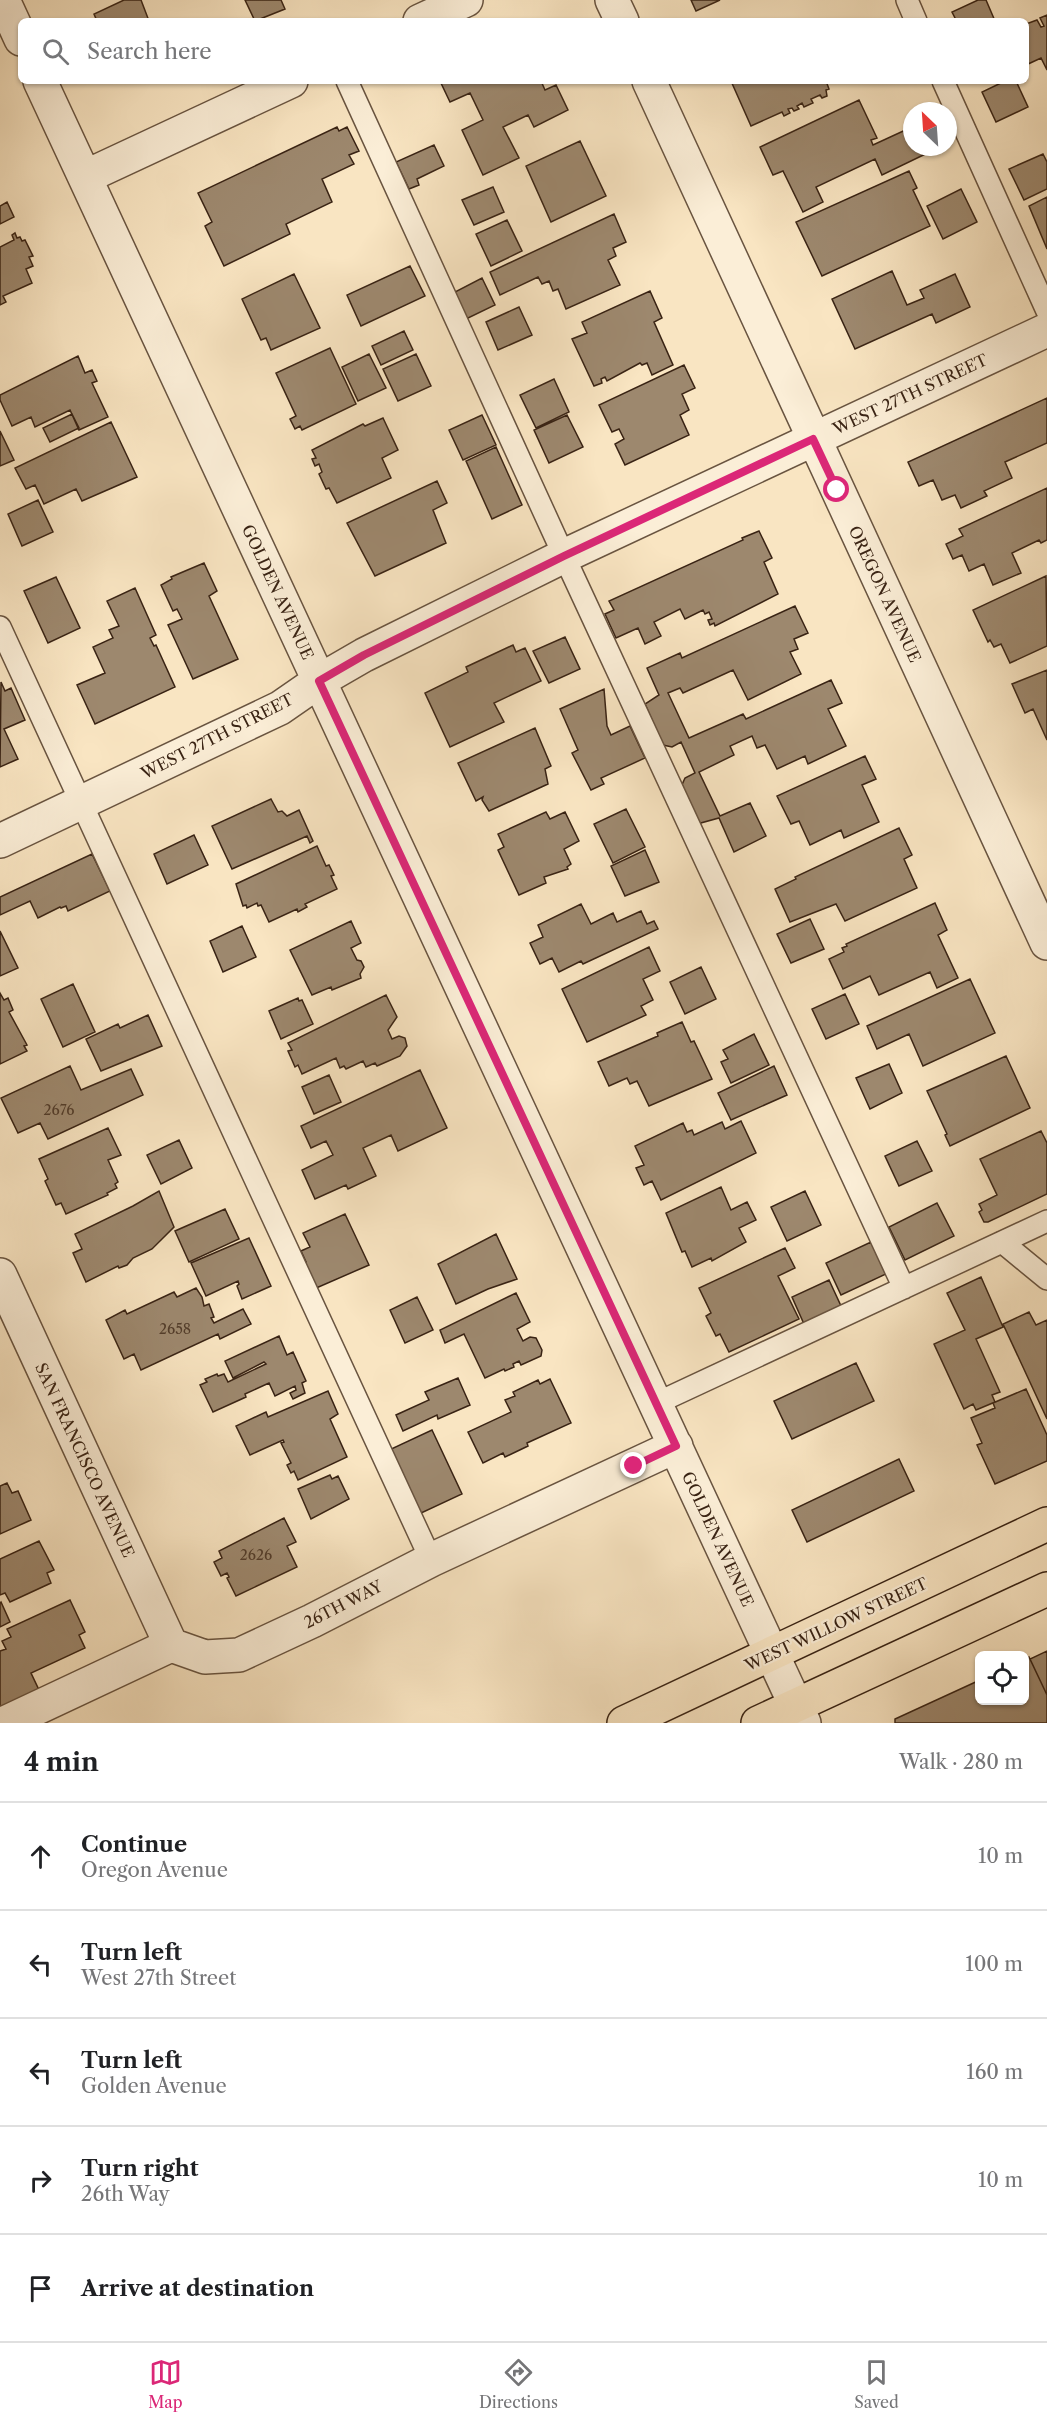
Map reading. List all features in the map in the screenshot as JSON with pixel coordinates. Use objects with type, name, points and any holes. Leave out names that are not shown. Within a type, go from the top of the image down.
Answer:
[{"type":"main road","name":"WEST WILLOW STREET","points":[[624,1723],[1047,1524]]},
{"type":"main road","points":[[758,1723],[800,1714],[1047,1589]]},
{"type":"street","points":[[3,0],[18,32]]},
{"type":"street","points":[[427,18],[466,0]]},
{"type":"street","points":[[612,0],[621,18]]},
{"type":"street","name":"GOLDEN AVENUE","points":[[41,84],[800,1714]]},
{"type":"street","points":[[85,177],[285,84]]},
{"type":"street","name":"OREGON AVENUE","points":[[650,84],[1047,944]]},
{"type":"street","name":"WEST 27TH STREET","points":[[0,841],[280,708],[319,681],[364,655],[564,556],[1047,330]]},
{"type":"street","name":"SAN FRANCISCO AVENUE","points":[[0,1275],[171,1645]]},
{"type":"street","name":"26TH WAY","points":[[171,1645],[205,1657],[239,1655],[322,1616],[431,1560],[676,1446]]},
{"type":"street","points":[[5,1723],[171,1645]]},
{"type":"lane","points":[[907,0],[915,18]]},
{"type":"lane","points":[[348,84],[564,556],[904,1288]]},
{"type":"lane","points":[[944,84],[1047,311]]},
{"type":"lane","points":[[0,627],[431,1560]]},
{"type":"lane","points":[[657,1403],[1047,1221]]},
{"type":"lane","points":[[1002,1242],[1047,1279]]},
{"type":"building","points":[[124,0],[141,0],[148,18],[96,18],[94,14]]},
{"type":"building","points":[[245,0],[281,0],[285,9],[262,18],[254,18]]},
{"type":"building","points":[[691,0],[720,0],[696,11]]},
{"type":"building","points":[[978,0],[986,0],[994,18],[955,18],[952,12]]},
{"type":"building","points":[[1047,15],[1047,70],[1041,58],[1029,64],[1029,23],[1037,20],[1041,27],[1044,26],[1040,18]]},
{"type":"building","points":[[441,84],[542,84],[545,90],[556,85],[568,110],[534,127],[528,115],[503,127],[519,158],[483,175],[462,130],[483,120],[470,93],[450,102]]},
{"type":"building","points":[[732,84],[827,84],[829,89],[826,90],[827,96],[822,98],[820,95],[811,99],[813,103],[804,107],[802,103],[797,106],[799,109],[794,111],[792,108],[788,109],[790,113],[784,116],[782,112],[751,126]]},
{"type":"building","points":[[999,84],[1017,84],[1028,107],[996,122],[982,92]]},
{"type":"building","points":[[859,100],[877,138],[871,140],[873,145],[903,131],[903,156],[921,156],[882,175],[875,159],[816,187],[823,202],[803,212],[783,171],[773,175],[760,147]]},
{"type":"building","points":[[337,127],[339,131],[347,127],[359,151],[349,155],[354,164],[322,179],[332,202],[286,224],[290,234],[224,266],[205,226],[212,222],[198,193]]},
{"type":"building","points":[[580,141],[606,196],[551,222],[526,166]]},
{"type":"building","points":[[434,145],[444,166],[417,179],[419,185],[409,189],[396,162]]},
{"type":"building","points":[[1043,154],[1047,162],[1047,189],[1024,200],[1009,169]]},
{"type":"building","points":[[909,171],[917,188],[913,190],[930,226],[822,276],[796,222]]},
{"type":"building","points":[[493,187],[504,212],[474,225],[462,200]]},
{"type":"building","points":[[961,189],[977,222],[943,239],[927,206]]},
{"type":"building","points":[[1047,197],[1047,249],[1029,206]]},
{"type":"building","points":[[7,202],[14,217],[0,224],[0,206]]},
{"type":"building","points":[[614,214],[626,242],[613,248],[616,256],[608,260],[620,285],[566,309],[558,289],[553,291],[549,281],[542,284],[538,277],[500,295],[490,272]]},
{"type":"building","points":[[507,220],[522,251],[491,266],[476,234]]},
{"type":"building","points":[[15,233],[17,238],[25,240],[33,256],[29,257],[33,266],[26,269],[32,283],[3,296],[6,302],[0,305],[0,247],[14,240],[12,235]]},
{"type":"building","points":[[410,266],[425,296],[361,326],[347,295]]},
{"type":"building","points":[[892,271],[907,305],[924,298],[920,290],[955,274],[970,307],[936,323],[932,314],[855,349],[832,299]]},
{"type":"building","points":[[294,274],[320,328],[271,350],[266,338],[261,340],[242,299]]},
{"type":"building","points":[[482,278],[495,305],[466,319],[453,293]]},
{"type":"building","points":[[650,291],[662,318],[654,322],[673,365],[652,375],[647,363],[642,365],[640,363],[607,381],[605,377],[601,379],[602,383],[594,386],[572,339],[587,333],[582,322]]},
{"type":"building","points":[[519,307],[532,335],[498,350],[486,322]]},
{"type":"building","points":[[404,331],[413,350],[381,365],[372,346]]},
{"type":"building","points":[[330,348],[356,404],[302,430],[300,426],[295,429],[290,419],[296,416],[276,373]]},
{"type":"building","points":[[369,354],[386,388],[358,401],[342,367]]},
{"type":"building","points":[[416,354],[431,386],[398,401],[383,369]]},
{"type":"building","points":[[78,356],[85,373],[92,370],[97,381],[92,383],[108,417],[79,430],[70,410],[35,427],[31,417],[12,426],[0,400],[0,395]]},
{"type":"building","points":[[684,365],[695,388],[682,394],[689,410],[680,415],[689,435],[625,465],[615,444],[624,439],[619,429],[612,432],[599,405]]},
{"type":"building","points":[[554,379],[569,412],[536,428],[520,395]]},
{"type":"building","points":[[1047,398],[1047,443],[1005,462],[1012,478],[984,491],[987,496],[961,508],[955,495],[942,500],[933,480],[919,486],[908,462]]},
{"type":"building","points":[[72,414],[79,428],[50,442],[43,428]]},
{"type":"building","points":[[482,415],[496,445],[463,460],[449,430]]},
{"type":"building","points":[[567,415],[583,447],[549,463],[534,430]]},
{"type":"building","points":[[383,418],[398,450],[382,458],[391,478],[337,503],[329,488],[326,489],[319,474],[322,472],[319,464],[315,466],[312,459],[316,458],[312,450],[363,424],[365,426]]},
{"type":"building","points":[[111,422],[137,477],[82,501],[76,489],[44,504],[35,485],[26,489],[15,468]]},
{"type":"building","points":[[0,431],[14,460],[0,466]]},
{"type":"building","points":[[496,447],[522,505],[492,519],[466,461]]},
{"type":"building","points":[[437,481],[447,503],[433,510],[446,543],[375,576],[347,523]]},
{"type":"building","points":[[1047,488],[1047,540],[1041,543],[1039,540],[1012,553],[1021,573],[993,585],[984,564],[969,571],[962,555],[953,559],[946,544],[963,536],[959,529]]},
{"type":"building","points":[[38,500],[53,532],[22,546],[8,514]]},
{"type":"building","points":[[759,531],[772,558],[764,562],[778,594],[715,626],[714,623],[710,625],[708,620],[712,619],[709,612],[705,614],[703,610],[685,619],[680,609],[654,622],[661,636],[645,644],[638,628],[616,638],[605,614],[614,610],[609,601]]},
{"type":"building","points":[[204,563],[217,591],[209,596],[238,659],[193,679],[168,625],[182,619],[177,609],[173,611],[161,585],[172,579],[171,577]]},
{"type":"building","points":[[1046,576],[1047,646],[1010,663],[1001,644],[994,647],[990,640],[988,642],[973,610]]},
{"type":"building","points":[[56,577],[80,628],[48,643],[24,591]]},
{"type":"building","points":[[135,588],[156,635],[150,638],[154,646],[156,645],[175,687],[95,724],[77,685],[105,673],[93,647],[113,638],[109,630],[119,626],[107,601]]},
{"type":"building","points":[[795,606],[808,633],[794,639],[798,649],[790,652],[801,674],[748,700],[733,670],[683,693],[680,688],[668,693],[689,738],[743,714],[746,719],[831,680],[842,703],[828,709],[846,746],[808,764],[805,756],[777,769],[765,745],[757,748],[752,736],[730,746],[734,755],[699,772],[720,816],[750,803],[766,836],[734,852],[719,818],[697,824],[681,787],[685,778],[695,773],[681,742],[672,747],[663,745],[645,704],[659,695],[647,668],[680,653],[682,658]]},
{"type":"building","points":[[565,637],[580,669],[549,683],[533,651]]},
{"type":"building","points":[[513,645],[516,652],[525,648],[541,681],[494,703],[504,722],[450,747],[425,693],[468,672],[466,667]]},
{"type":"building","points":[[1047,670],[1047,740],[1033,709],[1025,713],[1012,684]]},
{"type":"building","points":[[1,682],[5,691],[11,688],[25,720],[4,729],[18,759],[0,767]]},
{"type":"building","points":[[604,689],[607,726],[611,735],[630,726],[645,758],[601,778],[604,784],[591,790],[572,753],[578,750],[560,709]]},
{"type":"building","points":[[535,728],[551,766],[545,769],[548,784],[489,811],[482,800],[483,797],[476,801],[458,763]]},
{"type":"building","points":[[865,756],[876,779],[862,785],[879,822],[844,838],[841,830],[810,845],[799,821],[791,824],[777,796]]},
{"type":"building","points":[[271,799],[278,812],[282,811],[287,816],[299,810],[313,841],[310,843],[307,836],[232,869],[212,826]]},
{"type":"building","points":[[626,809],[645,847],[613,863],[594,824]]},
{"type":"building","points":[[546,812],[550,819],[565,812],[579,841],[564,849],[571,864],[567,867],[568,869],[544,877],[546,883],[519,895],[498,850],[504,847],[498,834]]},
{"type":"building","points":[[899,828],[912,855],[904,859],[917,888],[845,921],[836,904],[790,922],[775,889],[796,879],[795,877]]},
{"type":"building","points":[[194,835],[208,865],[167,884],[154,854]]},
{"type":"building","points":[[317,846],[326,866],[329,865],[334,875],[331,876],[337,889],[305,904],[307,907],[298,912],[297,909],[269,922],[261,905],[258,906],[257,903],[247,908],[246,905],[243,906],[236,884]]},
{"type":"building","points":[[645,850],[659,882],[625,896],[611,866]]},
{"type":"building","points":[[92,854],[110,891],[68,911],[66,906],[60,907],[38,918],[30,901],[0,915],[0,897]]},
{"type":"building","points":[[935,903],[947,930],[938,935],[958,978],[937,988],[930,972],[879,995],[870,976],[843,989],[829,959],[844,952],[842,948],[847,946],[846,944]]},
{"type":"building","points":[[581,904],[591,924],[613,913],[617,922],[641,911],[647,924],[654,921],[658,929],[583,964],[581,961],[559,972],[552,958],[540,964],[530,943],[543,937],[538,925]]},
{"type":"building","points":[[810,919],[824,949],[791,963],[777,934]]},
{"type":"building","points":[[351,921],[361,943],[351,948],[357,960],[361,961],[364,967],[360,974],[361,978],[332,990],[331,987],[312,995],[290,950]]},
{"type":"building","points":[[242,926],[256,957],[223,972],[210,941]]},
{"type":"building","points":[[0,931],[18,968],[0,976]]},
{"type":"building","points":[[649,947],[660,971],[643,979],[653,1000],[641,1006],[646,1015],[587,1042],[562,989]]},
{"type":"building","points":[[701,967],[716,999],[685,1014],[670,982]]},
{"type":"building","points":[[970,979],[995,1033],[923,1066],[909,1034],[877,1049],[867,1026]]},
{"type":"building","points":[[73,984],[95,1032],[63,1047],[41,999]]},
{"type":"building","points":[[0,993],[4,1000],[8,998],[13,1010],[9,1012],[27,1045],[24,1046],[27,1051],[0,1064]]},
{"type":"building","points":[[845,994],[859,1024],[826,1039],[812,1009]]},
{"type":"building","points":[[386,995],[397,1017],[388,1030],[392,1039],[399,1036],[405,1038],[407,1046],[400,1056],[377,1066],[375,1063],[366,1067],[363,1061],[346,1069],[344,1066],[340,1068],[336,1058],[302,1074],[298,1065],[295,1067],[288,1051],[292,1050],[288,1043]]},
{"type":"building","points":[[298,998],[299,1001],[302,1000],[313,1024],[281,1039],[269,1011]]},
{"type":"building","points":[[148,1015],[162,1046],[101,1071],[86,1039],[118,1024],[120,1028]]},
{"type":"building","points":[[682,1022],[712,1079],[649,1106],[637,1081],[630,1084],[627,1078],[609,1086],[598,1062],[658,1036],[657,1033]]},
{"type":"building","points":[[754,1034],[769,1065],[731,1083],[721,1062],[728,1059],[723,1050]]},
{"type":"building","points":[[1006,1056],[1030,1108],[950,1146],[945,1135],[947,1134],[927,1091]]},
{"type":"building","points":[[889,1064],[902,1093],[870,1109],[856,1078]]},
{"type":"building","points":[[70,1066],[81,1090],[131,1069],[143,1095],[48,1139],[40,1123],[18,1133],[1,1098]]},
{"type":"building","points":[[774,1066],[787,1095],[731,1120],[718,1093]]},
{"type":"building","points":[[420,1070],[447,1128],[398,1151],[391,1135],[363,1148],[376,1176],[348,1189],[346,1185],[315,1199],[302,1170],[333,1155],[326,1141],[311,1148],[301,1126]]},
{"type":"building","points":[[329,1075],[341,1102],[314,1114],[302,1087]]},
{"type":"building","points":[[741,1121],[756,1153],[661,1200],[652,1181],[644,1185],[636,1168],[644,1165],[635,1146],[683,1123],[687,1132],[692,1130],[694,1135],[722,1122],[725,1129]]},
{"type":"building","points":[[108,1128],[121,1155],[108,1160],[118,1182],[115,1184],[117,1188],[107,1193],[108,1195],[66,1214],[61,1203],[56,1205],[45,1181],[48,1179],[39,1159]]},
{"type":"building","points":[[1041,1131],[1047,1143],[1047,1194],[984,1222],[979,1212],[982,1210],[979,1204],[997,1195],[980,1159]]},
{"type":"building","points":[[179,1140],[192,1168],[161,1184],[147,1155]]},
{"type":"building","points":[[917,1141],[932,1171],[899,1186],[885,1156]]},
{"type":"building","points":[[721,1187],[731,1210],[747,1202],[756,1220],[739,1228],[746,1242],[712,1261],[711,1258],[692,1267],[685,1251],[682,1252],[666,1213]]},
{"type":"building","points":[[159,1191],[174,1227],[152,1249],[133,1258],[127,1265],[119,1268],[118,1266],[86,1282],[73,1253],[82,1249],[75,1234]]},
{"type":"building","points":[[805,1191],[821,1225],[787,1241],[771,1207]]},
{"type":"building","points":[[937,1203],[954,1236],[905,1260],[889,1227]]},
{"type":"building","points":[[225,1209],[239,1239],[189,1262],[175,1231]]},
{"type":"building","points":[[345,1214],[369,1265],[314,1289],[302,1264],[306,1262],[301,1251],[310,1247],[303,1233]]},
{"type":"building","points":[[496,1234],[517,1279],[456,1304],[438,1264]]},
{"type":"building","points":[[249,1238],[271,1286],[242,1299],[237,1286],[238,1281],[206,1296],[191,1263]]},
{"type":"building","points":[[871,1242],[886,1274],[841,1295],[826,1263]]},
{"type":"building","points":[[785,1248],[795,1268],[778,1276],[799,1319],[729,1352],[720,1334],[716,1336],[706,1316],[711,1313],[699,1288]]},
{"type":"building","points":[[981,1277],[1003,1327],[976,1339],[1000,1392],[992,1395],[995,1402],[976,1410],[973,1404],[964,1409],[934,1344],[965,1330],[947,1293]]},
{"type":"building","points":[[829,1280],[841,1306],[804,1324],[792,1297]]},
{"type":"building","points":[[196,1288],[202,1297],[204,1306],[209,1304],[214,1323],[243,1309],[251,1324],[220,1339],[218,1334],[141,1370],[134,1354],[124,1359],[106,1320],[125,1310],[127,1314],[174,1292],[177,1297]]},
{"type":"building","points":[[516,1293],[530,1322],[517,1329],[523,1341],[530,1337],[536,1338],[542,1350],[541,1356],[521,1365],[519,1361],[513,1364],[514,1367],[485,1378],[464,1334],[445,1343],[440,1330]]},
{"type":"building","points":[[417,1297],[433,1330],[405,1343],[390,1310]]},
{"type":"building","points":[[1029,1312],[1036,1325],[1047,1320],[1047,1419],[1003,1324]]},
{"type":"building","points":[[279,1336],[287,1355],[293,1352],[306,1381],[302,1383],[305,1393],[293,1399],[290,1393],[296,1390],[295,1386],[275,1396],[269,1383],[245,1394],[246,1397],[213,1412],[200,1385],[207,1382],[205,1379],[224,1374],[228,1382],[266,1364],[264,1362],[233,1378],[225,1361]]},
{"type":"building","points":[[856,1363],[874,1401],[792,1439],[774,1401]]},
{"type":"building","points":[[458,1378],[470,1405],[438,1419],[437,1415],[403,1431],[396,1415],[429,1400],[425,1392]]},
{"type":"building","points":[[550,1379],[571,1423],[527,1443],[528,1446],[505,1457],[503,1453],[483,1463],[468,1432],[511,1412],[505,1400],[515,1396],[513,1392],[538,1380],[540,1384]]},
{"type":"building","points":[[1026,1389],[1047,1435],[1047,1461],[995,1484],[977,1445],[982,1443],[971,1418],[995,1408],[993,1403]]},
{"type":"building","points":[[328,1391],[338,1414],[330,1419],[347,1457],[298,1480],[294,1471],[291,1473],[287,1465],[291,1463],[281,1443],[284,1442],[283,1440],[250,1455],[236,1426],[266,1412],[268,1417]]},
{"type":"building","points":[[432,1430],[462,1494],[419,1514],[389,1450]]},
{"type":"building","points":[[899,1459],[914,1491],[807,1542],[792,1510]]},
{"type":"building","points":[[330,1475],[332,1479],[338,1476],[349,1499],[311,1519],[298,1489]]},
{"type":"building","points":[[7,1483],[12,1493],[18,1491],[31,1520],[0,1534],[0,1486]]},
{"type":"building","points":[[284,1518],[296,1542],[287,1546],[297,1567],[236,1596],[227,1578],[229,1577],[227,1573],[221,1576],[214,1562],[222,1558],[219,1551]]},
{"type":"building","points":[[39,1541],[54,1570],[47,1573],[51,1583],[10,1602],[5,1593],[0,1595],[0,1559]]},
{"type":"building","points":[[70,1600],[85,1632],[79,1635],[85,1648],[31,1673],[39,1690],[0,1708],[0,1651],[6,1649],[2,1641],[11,1637],[7,1629]]},
{"type":"building","points":[[0,1603],[10,1622],[0,1627]]},
{"type":"building","points":[[1047,1651],[1047,1695],[1030,1659]]},
{"type":"building","points":[[1029,1657],[1047,1695],[1047,1723],[895,1723],[895,1719],[975,1682],[975,1705],[1029,1705]]},
{"type":"route","points":[[634,1466],[676,1446],[319,681],[364,655],[564,556],[813,439],[837,490]]}]
